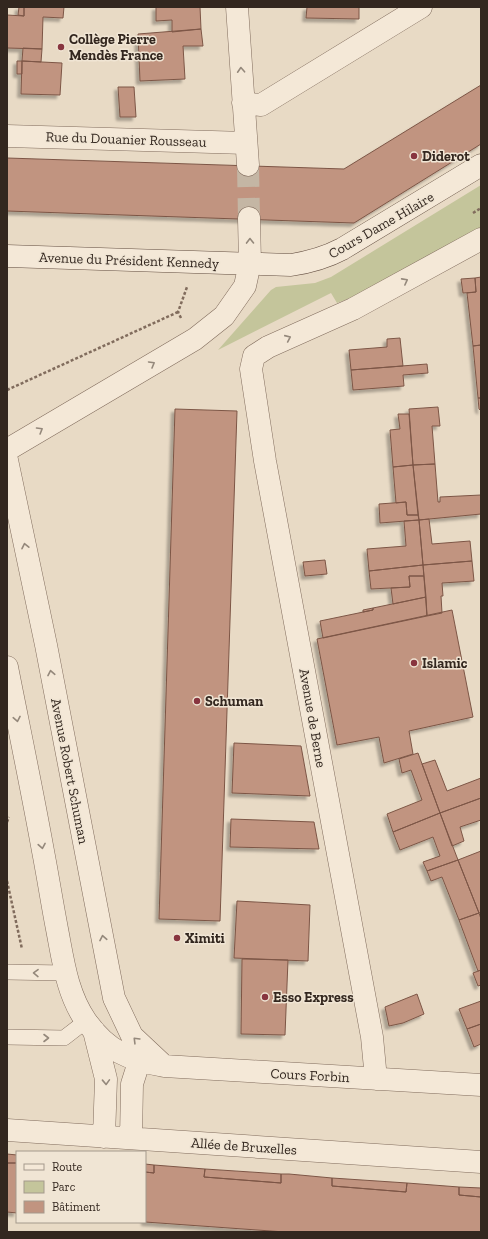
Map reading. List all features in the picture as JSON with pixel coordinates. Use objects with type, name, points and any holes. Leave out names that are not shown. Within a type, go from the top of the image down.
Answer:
[{"type":"street","points":[[237,7],[248,165]]},
{"type":"street","points":[[243,103],[260,105],[414,10]]},
{"type":"street","name":"Rue du Douanier Rousseau","points":[[7,136],[246,142]]},
{"type":"street","name":"Cours Dame Hilaire","points":[[250,264],[291,265],[328,257],[481,165]]},
{"type":"street","points":[[7,450],[195,339],[224,316],[245,286],[250,264],[249,218]]},
{"type":"street","name":"Avenue de Berne","points":[[376,1079],[372,1037],[266,461],[251,369],[254,356],[268,347],[354,309],[481,238]]},
{"type":"street","name":"Avenue du Président Kennedy","points":[[7,256],[250,264]]},
{"type":"street","name":"Avenue Robert Schuman","points":[[7,460],[48,657],[114,998],[132,1036],[164,1066]]},
{"type":"street","points":[[7,667],[35,806],[65,973],[78,1007],[90,1026],[103,1041],[120,1054],[139,1062],[132,1084],[131,1138]]},
{"type":"street","points":[[90,1026],[106,1079],[104,1137]]},
{"type":"street","name":"Cours Forbin","points":[[139,1062],[164,1066],[481,1085]]},
{"type":"street","name":"Allée de Bruxelles","points":[[7,1130],[481,1162]]},
{"type":"lane","points":[[7,972],[65,973]]},
{"type":"lane","points":[[7,1037],[64,1038],[90,1026]]},
{"type":"path","points":[[7,390],[178,312],[196,263]]},
{"type":"path","points":[[178,312],[195,339]]},
{"type":"green space","points":[[481,185],[481,228],[375,288],[337,303],[331,293],[218,350],[271,290],[276,287],[315,283],[331,277]]},
{"type":"building","points":[[19,7],[24,7],[24,16],[18,15]]},
{"type":"building","points":[[24,7],[64,7],[63,18],[43,17],[42,49],[7,48],[7,15],[24,16]]},
{"type":"building","points":[[156,7],[200,7],[201,29],[172,32],[172,20],[156,21]]},
{"type":"building","points":[[307,7],[359,7],[359,19],[306,18]]},
{"type":"building","points":[[201,29],[203,46],[183,46],[185,79],[140,81],[138,34]]},
{"type":"building","points":[[23,48],[42,49],[41,62],[22,61]]},
{"type":"building","points":[[17,61],[22,61],[22,74],[17,74]]},
{"type":"building","points":[[22,61],[62,63],[60,95],[21,94]]},
{"type":"building","name":"Diderot","points":[[481,85],[481,144],[354,223],[7,211],[7,158],[344,169]]},
{"type":"building","points":[[118,87],[134,87],[136,117],[120,117]]},
{"type":"building","points":[[481,277],[481,345],[473,346],[467,293],[476,292],[475,278]]},
{"type":"building","points":[[475,278],[476,292],[463,293],[461,279]]},
{"type":"building","points":[[400,338],[403,366],[351,370],[349,350],[387,347],[387,339]]},
{"type":"building","points":[[481,345],[481,398],[478,398],[473,346]]},
{"type":"building","points":[[427,364],[428,373],[403,375],[404,386],[353,390],[351,370]]},
{"type":"building","points":[[478,398],[481,398],[481,411],[479,409]]},
{"type":"building","points":[[438,407],[440,426],[432,426],[435,464],[413,465],[409,409]]},
{"type":"building","name":"Schuman","points":[[175,409],[237,411],[220,921],[159,919]]},
{"type":"building","points":[[398,414],[409,414],[413,465],[393,467],[390,430],[400,429]]},
{"type":"building","points":[[435,464],[438,502],[440,502],[440,497],[481,495],[481,514],[419,520],[413,465]]},
{"type":"building","points":[[413,465],[418,515],[407,515],[406,502],[396,503],[393,467]]},
{"type":"building","points":[[406,502],[407,515],[418,515],[419,520],[380,523],[379,504]]},
{"type":"building","points":[[429,519],[432,544],[470,541],[472,561],[423,565],[419,520]]},
{"type":"building","points":[[419,520],[423,565],[369,571],[367,549],[406,546],[404,521]]},
{"type":"building","points":[[325,560],[327,574],[305,576],[303,562]]},
{"type":"building","points":[[472,561],[474,581],[442,583],[442,613],[427,616],[423,565]]},
{"type":"building","points":[[423,565],[424,576],[409,576],[410,587],[371,589],[369,571]]},
{"type":"building","points":[[409,576],[424,576],[426,597],[393,604],[391,588],[410,587]]},
{"type":"building","points":[[426,597],[427,616],[323,638],[320,621]]},
{"type":"building","points":[[373,608],[373,610],[363,612],[363,610]]},
{"type":"building","points":[[452,610],[473,717],[409,731],[413,754],[384,763],[379,737],[337,745],[317,639]]},
{"type":"building","points":[[234,743],[301,746],[310,796],[232,793]]},
{"type":"building","points":[[418,753],[440,813],[393,832],[387,814],[422,800],[411,770],[402,773],[399,759]]},
{"type":"building","points":[[435,760],[447,791],[481,778],[481,798],[440,813],[422,764]]},
{"type":"building","points":[[481,798],[481,820],[460,827],[464,841],[452,846],[440,813]]},
{"type":"building","points":[[440,813],[458,860],[427,871],[423,862],[440,856],[433,837],[400,850],[393,832]]},
{"type":"building","points":[[231,819],[314,822],[319,849],[230,847]]},
{"type":"building","points":[[481,851],[481,912],[479,913],[458,860]]},
{"type":"building","points":[[458,860],[479,913],[459,920],[442,877],[431,881],[427,871]]},
{"type":"building","points":[[237,901],[310,905],[308,961],[234,958]]},
{"type":"building","points":[[479,913],[481,919],[481,970],[478,971],[459,920]]},
{"type":"building","points":[[242,959],[288,960],[285,1035],[241,1034]]},
{"type":"building","points":[[481,970],[481,985],[478,986],[473,973]]},
{"type":"building","points":[[417,994],[424,1014],[403,1023],[389,1026],[385,1007]]},
{"type":"building","points":[[481,1001],[481,1024],[467,1029],[459,1009]]},
{"type":"building","points":[[481,1024],[481,1044],[474,1047],[467,1029]]},
{"type":"building","points":[[7,1154],[16,1155],[16,1163],[7,1163]]},
{"type":"building","points":[[7,1163],[16,1163],[16,1213],[7,1212]]},
{"type":"building","points":[[146,1164],[154,1165],[154,1173],[146,1172]]},
{"type":"building","points":[[154,1165],[205,1169],[204,1177],[281,1183],[281,1174],[289,1174],[332,1178],[332,1186],[406,1192],[407,1183],[459,1187],[459,1195],[481,1197],[481,1232],[285,1232],[146,1222],[146,1172],[154,1173]]},
{"type":"building","points":[[205,1169],[281,1174],[281,1183],[204,1177]]},
{"type":"building","points":[[332,1178],[407,1183],[406,1192],[332,1186]]},
{"type":"building","points":[[459,1187],[481,1188],[481,1197],[459,1195]]},
{"type":"tunnel","points":[[248,165],[249,218]]},
{"type":"place","name":"Collège Pierre Mendès France","points":[[61,47]]},
{"type":"place","name":"Diderot","points":[[414,156]]},
{"type":"place","name":"Islamic","points":[[414,663]]},
{"type":"place","name":"Schuman","points":[[197,701]]},
{"type":"place","name":"Ximiti","points":[[177,938]]},
{"type":"place","name":"Esso Express","points":[[265,997]]}]
